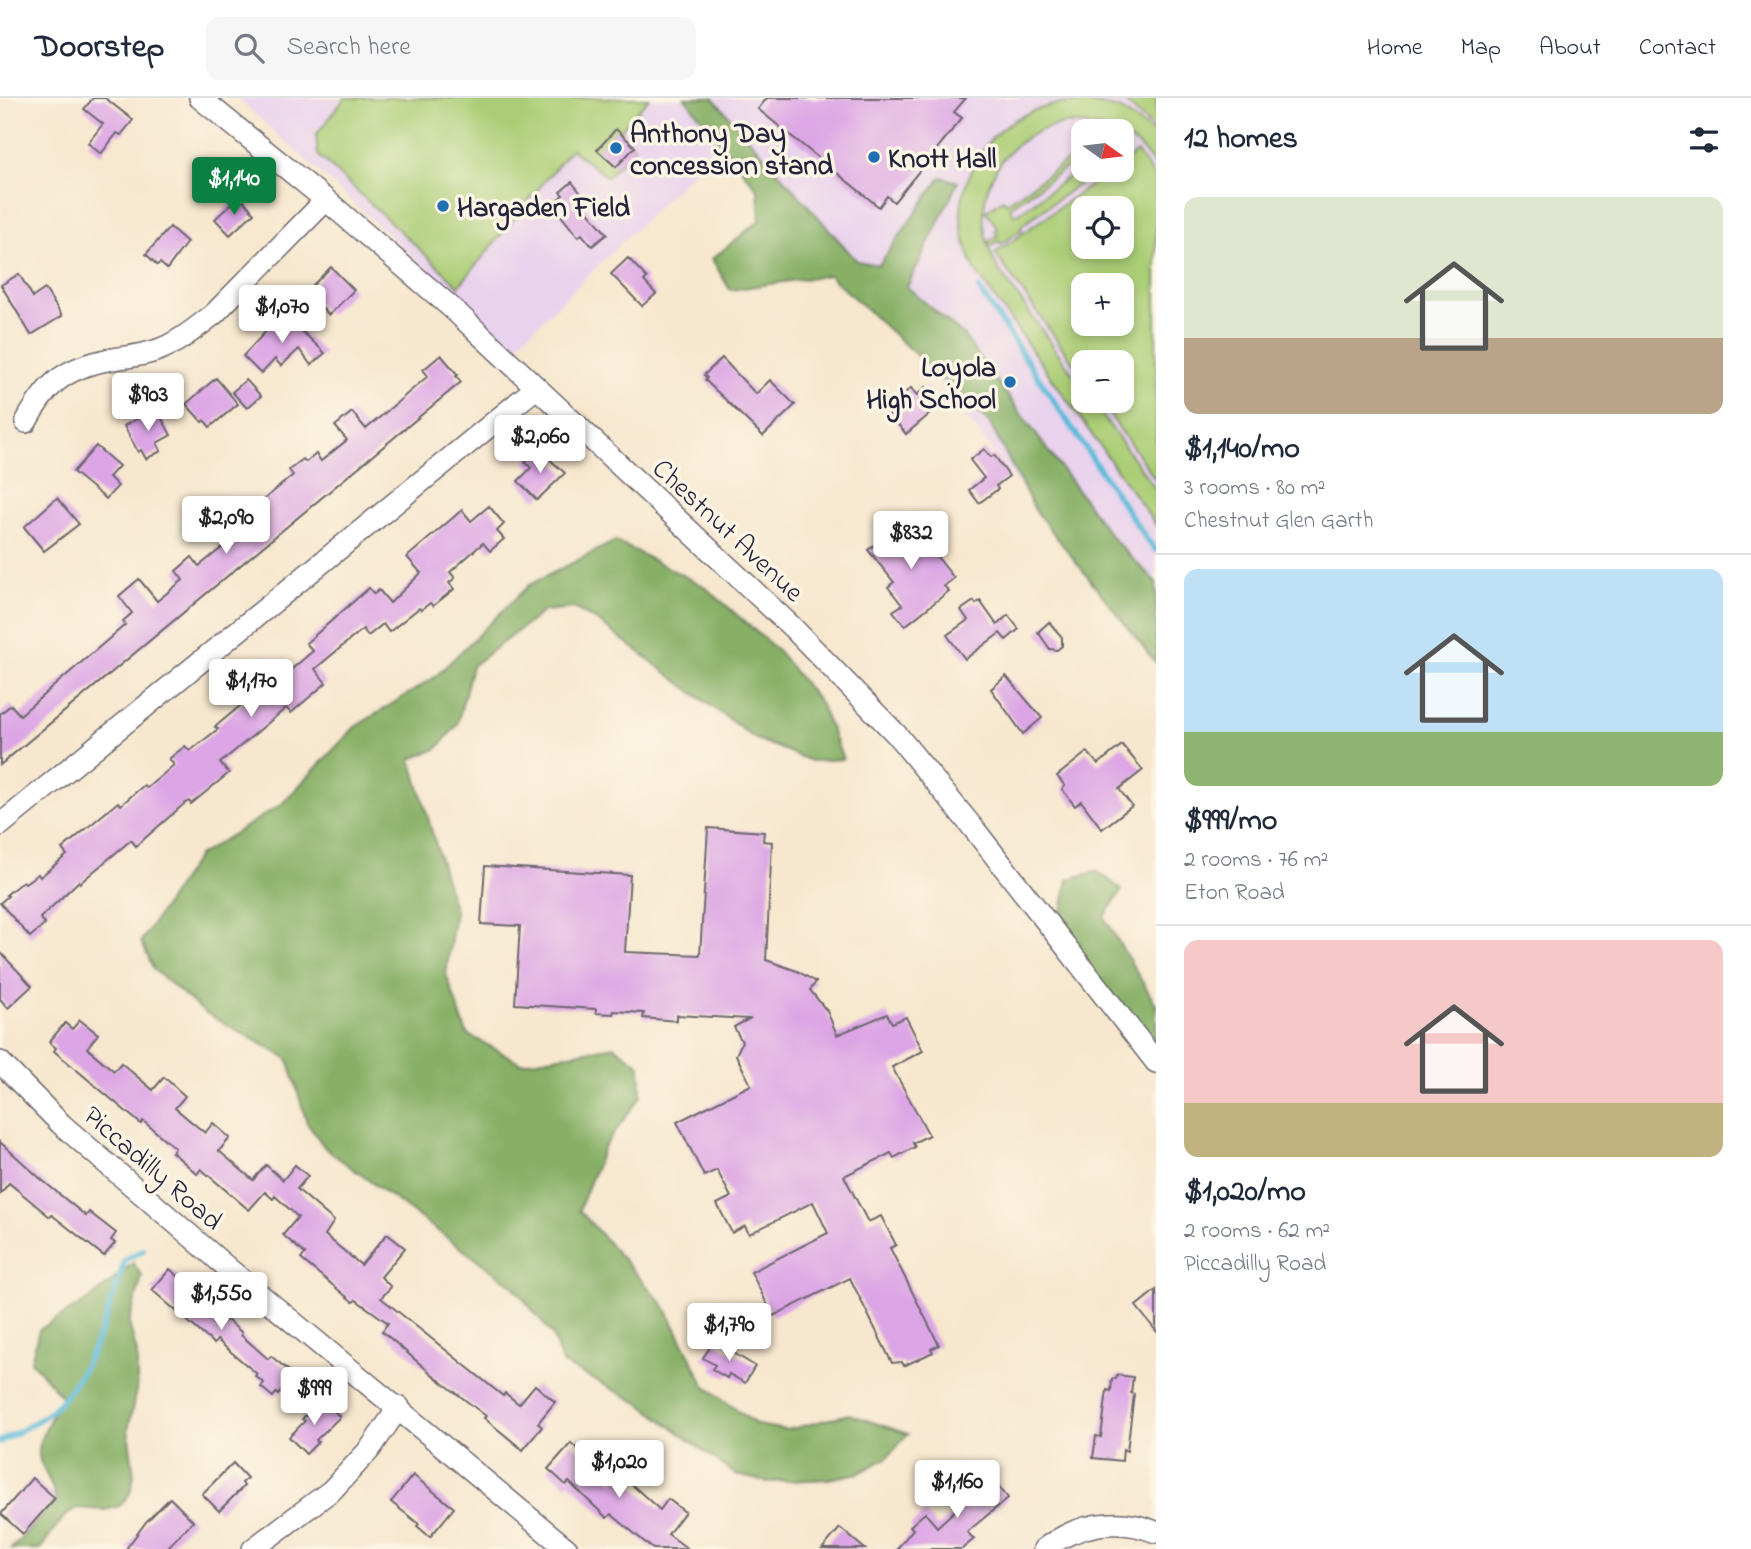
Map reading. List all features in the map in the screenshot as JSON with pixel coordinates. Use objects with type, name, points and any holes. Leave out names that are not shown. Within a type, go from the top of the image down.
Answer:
[{"type":"street","name":"Chestnut Avenue","points":[[200,98],[326,200],[453,309],[792,627],[897,736],[974,829],[1156,1062]]},
{"type":"street","points":[[26,422],[39,398],[52,383],[71,372],[101,361],[158,350],[194,330],[214,314],[326,200]]},
{"type":"street","points":[[0,824],[536,388]]},
{"type":"street","name":"Piccadilly Road","points":[[0,1062],[72,1133],[230,1270],[399,1407],[476,1476],[567,1549]]},
{"type":"street","points":[[253,1549],[332,1490],[370,1449],[399,1407]]},
{"type":"street","points":[[1044,1549],[1060,1537],[1109,1523],[1134,1524],[1156,1532]]},
{"type":"shaded area","name":"Loyola High School","points":[[237,98],[1156,98],[1156,657],[737,129],[514,348]]},
{"type":"green space","name":"Hargaden Field","points":[[345,98],[649,98],[619,132],[635,147],[607,177],[571,149],[459,286],[318,155],[316,135]]},
{"type":"green space","points":[[685,98],[713,98],[857,261],[879,265],[941,177],[958,182],[907,287],[963,335],[1114,540],[1156,582],[1156,663],[1035,510],[989,422],[829,275],[730,290],[712,259],[760,220],[758,190]]},
{"type":"green space","points":[[1121,98],[1156,98],[1156,131]]},
{"type":"green space","points":[[1083,102],[1120,109],[1156,134],[1156,167],[1134,143],[1134,119],[1071,119],[1071,123],[1039,131],[1018,143],[1002,160],[991,179],[985,201],[984,224],[989,247],[999,270],[1071,371],[1071,405],[975,270],[961,219],[966,184],[990,140],[1015,120],[1055,105]]},
{"type":"green space","points":[[1137,152],[1156,179],[1156,480],[1109,413],[1134,413],[1134,350],[1071,350],[1071,360],[995,253],[1071,199],[1071,259],[1134,259],[1134,196],[1075,196],[1095,182],[1134,182],[1134,154]]},
{"type":"green space","points":[[1071,158],[1071,164],[1010,207],[1015,216],[1071,175],[1071,182],[1082,182],[1001,244],[998,241],[991,246],[988,242],[998,235],[995,231],[998,229],[986,211],[1003,199],[1007,203]]},
{"type":"green space","points":[[1077,413],[1101,413],[1156,490],[1156,525]]},
{"type":"green space","points":[[615,541],[704,586],[778,651],[820,703],[843,759],[811,761],[754,738],[600,623],[574,608],[544,611],[472,666],[457,725],[437,749],[411,759],[455,911],[446,974],[467,1034],[521,1063],[614,1046],[640,1065],[641,1096],[604,1147],[579,1210],[664,1305],[705,1386],[757,1425],[787,1430],[849,1414],[908,1434],[887,1458],[859,1473],[828,1479],[768,1482],[736,1475],[641,1404],[562,1363],[552,1334],[513,1286],[326,1149],[307,1123],[288,1059],[204,1012],[154,970],[141,941],[198,856],[282,804],[355,727],[435,677],[529,585]]},
{"type":"green space","points":[[1097,871],[1122,890],[1104,917],[1156,1005],[1156,1049],[1059,927],[1068,879]]},
{"type":"green space","points":[[133,1263],[142,1276],[129,1323],[137,1354],[137,1385],[128,1430],[134,1476],[130,1493],[120,1506],[106,1510],[76,1508],[64,1517],[40,1549],[11,1549],[56,1501],[39,1453],[42,1436],[62,1397],[31,1361],[39,1330],[94,1296]]},
{"type":"building","points":[[93,98],[105,98],[133,120],[121,135],[117,133],[101,154],[88,143],[103,124],[84,109]]},
{"type":"building","name":"Knott Hall","points":[[767,98],[966,98],[954,112],[962,118],[894,202],[887,196],[879,207],[758,109]]},
{"type":"building","name":"Anthony Day concession stand","points":[[616,129],[635,147],[616,167],[597,150]]},
{"type":"building","points":[[572,182],[583,196],[578,200],[607,234],[592,246],[582,234],[578,237],[552,204],[563,195],[560,192]]},
{"type":"building","points":[[243,200],[254,213],[230,235],[215,219],[232,203],[236,206]]},
{"type":"building","points":[[170,227],[187,242],[167,269],[160,263],[157,265],[146,254]]},
{"type":"building","points":[[628,258],[647,278],[644,281],[656,294],[642,306],[611,274]]},
{"type":"building","points":[[331,267],[354,290],[329,315],[306,292]]},
{"type":"building","points":[[19,274],[33,297],[45,289],[62,316],[31,335],[1,285]]},
{"type":"building","points":[[283,313],[325,353],[311,365],[299,349],[281,366],[275,359],[261,374],[243,356]]},
{"type":"building","points":[[441,355],[461,382],[0,765],[0,714],[11,705],[20,715],[125,625],[123,621],[132,613],[119,596],[139,579],[157,601],[183,580],[176,571],[192,557],[199,566],[224,546],[217,537],[233,523],[241,533],[269,510],[262,501],[293,475],[289,470],[303,459],[306,462],[316,454],[321,461],[347,440],[335,426],[352,412],[366,429],[428,376],[423,370]]},
{"type":"building","points":[[722,358],[756,394],[770,380],[795,405],[763,436],[705,380],[707,378],[704,375]]},
{"type":"building","points":[[216,378],[238,404],[210,427],[186,404]]},
{"type":"building","points":[[246,380],[261,396],[247,408],[232,392]]},
{"type":"building","points":[[926,387],[938,401],[928,410],[931,413],[906,434],[885,409],[911,388],[917,395]]},
{"type":"building","points":[[156,408],[171,435],[157,443],[161,451],[146,459],[141,450],[138,452],[124,426]]},
{"type":"building","points":[[96,446],[119,466],[109,477],[118,486],[106,499],[73,472]]},
{"type":"building","points":[[538,449],[565,473],[537,500],[518,481],[531,468],[525,462]]},
{"type":"building","points":[[984,449],[991,457],[994,455],[1009,476],[996,486],[998,489],[979,503],[969,490],[984,478],[970,460]]},
{"type":"building","points":[[57,498],[79,524],[44,551],[24,527]]},
{"type":"building","points":[[489,506],[504,524],[497,531],[504,539],[490,551],[483,543],[450,572],[455,578],[449,583],[454,589],[433,606],[430,603],[421,610],[419,608],[389,632],[383,624],[368,636],[363,629],[315,669],[326,683],[291,713],[286,708],[220,763],[229,773],[191,804],[189,801],[184,804],[136,846],[131,840],[80,883],[79,881],[40,918],[45,924],[30,937],[0,903],[23,881],[25,883],[38,874],[40,877],[67,855],[62,849],[118,802],[121,805],[144,785],[147,788],[174,765],[169,759],[185,746],[190,751],[218,729],[215,727],[266,684],[261,678],[279,663],[287,673],[313,651],[306,643],[369,588],[374,594],[379,590],[390,603],[421,573],[407,557],[462,510],[471,521]]},
{"type":"building","points":[[907,519],[954,578],[944,586],[949,591],[905,626],[893,611],[902,605],[888,587],[894,582],[868,550]]},
{"type":"building","points":[[974,601],[976,604],[980,601],[997,625],[1008,615],[1019,629],[1006,640],[1000,633],[965,659],[947,635],[968,620],[961,610]]},
{"type":"building","points":[[1049,622],[1062,637],[1062,646],[1057,650],[1050,649],[1038,632]]},
{"type":"building","points":[[1006,676],[1042,718],[1023,734],[991,689]]},
{"type":"building","points":[[1122,745],[1143,770],[1119,789],[1132,806],[1102,829],[1081,801],[1075,806],[1062,789],[1065,786],[1057,776],[1087,752],[1098,764]]},
{"type":"building","points":[[708,828],[764,832],[763,841],[772,842],[766,960],[797,971],[816,982],[810,990],[827,1011],[837,1035],[887,1014],[892,1023],[906,1017],[923,1051],[892,1067],[929,1135],[913,1143],[915,1147],[894,1158],[891,1153],[844,1176],[868,1222],[881,1216],[896,1245],[890,1248],[939,1345],[931,1349],[933,1352],[904,1366],[902,1362],[892,1363],[850,1278],[773,1316],[751,1272],[828,1233],[813,1202],[749,1234],[745,1226],[732,1233],[717,1204],[731,1197],[717,1170],[704,1176],[677,1122],[751,1085],[736,1055],[742,1042],[734,1027],[749,1019],[677,1015],[677,1021],[643,1018],[644,1013],[596,1013],[596,1009],[515,1004],[520,926],[481,924],[485,866],[630,875],[625,952],[700,955]]},
{"type":"building","points":[[0,952],[32,986],[8,1008],[0,999]]},
{"type":"building","points":[[80,1020],[98,1034],[87,1048],[114,1071],[121,1063],[153,1090],[164,1077],[185,1096],[175,1108],[205,1133],[213,1123],[230,1138],[219,1151],[253,1180],[266,1165],[283,1180],[295,1165],[308,1176],[297,1189],[334,1221],[325,1235],[361,1265],[387,1234],[405,1248],[381,1277],[391,1287],[381,1298],[503,1396],[505,1393],[519,1404],[535,1385],[555,1402],[538,1423],[542,1427],[523,1450],[484,1418],[486,1416],[382,1331],[388,1323],[356,1300],[353,1302],[301,1259],[305,1254],[283,1235],[298,1217],[275,1196],[273,1199],[265,1192],[249,1210],[201,1169],[197,1174],[172,1152],[175,1148],[143,1121],[141,1124],[54,1051],[56,1048],[49,1042],[65,1023],[72,1029]]},
{"type":"building","points":[[0,1142],[86,1216],[89,1212],[116,1233],[111,1240],[115,1243],[104,1256],[9,1183],[0,1194]]},
{"type":"building","points":[[170,1269],[201,1297],[198,1299],[225,1321],[226,1319],[268,1359],[271,1356],[294,1375],[278,1395],[276,1393],[273,1397],[261,1387],[264,1383],[255,1376],[257,1374],[217,1340],[214,1344],[152,1290]]},
{"type":"building","points":[[1156,1290],[1156,1331],[1136,1306]]},
{"type":"building","points":[[714,1341],[755,1366],[745,1383],[729,1374],[727,1378],[712,1369],[715,1365],[703,1358]]},
{"type":"building","points":[[1117,1375],[1133,1377],[1131,1393],[1134,1394],[1127,1451],[1123,1449],[1122,1461],[1093,1458],[1096,1436],[1101,1437],[1107,1390],[1111,1391],[1112,1379],[1116,1379]]},
{"type":"building","points":[[325,1401],[340,1417],[316,1440],[318,1442],[306,1454],[289,1437],[316,1405],[319,1408]]},
{"type":"building","points":[[571,1443],[614,1481],[620,1474],[660,1510],[668,1499],[685,1512],[668,1534],[688,1549],[653,1549],[611,1514],[607,1518],[569,1482],[566,1485],[548,1469]]},
{"type":"building","points":[[233,1463],[247,1478],[242,1483],[244,1486],[219,1511],[202,1494]]},
{"type":"building","points":[[989,1474],[1008,1498],[967,1532],[974,1539],[962,1549],[897,1549],[913,1529],[910,1526],[925,1513],[937,1527],[972,1495],[968,1491]]},
{"type":"building","points":[[413,1475],[454,1508],[430,1537],[417,1526],[419,1524],[391,1502]]},
{"type":"building","points":[[32,1478],[55,1498],[23,1534],[1,1514]]},
{"type":"building","points":[[170,1498],[193,1521],[166,1549],[126,1549],[146,1522]]},
{"type":"building","points":[[840,1528],[865,1549],[822,1549]]},
{"type":"waterway","points":[[979,289],[1156,550]]},
{"type":"waterway","points":[[0,1442],[51,1411],[64,1397],[97,1341],[125,1260],[143,1250]]},
{"type":"place","name":"Anthony Day concession stand","points":[[616,148]]},
{"type":"place","name":"Knott Hall","points":[[874,157]]},
{"type":"place","name":"Hargaden Field","points":[[443,206]]},
{"type":"place","name":"Loyola High School","points":[[1010,382]]}]
